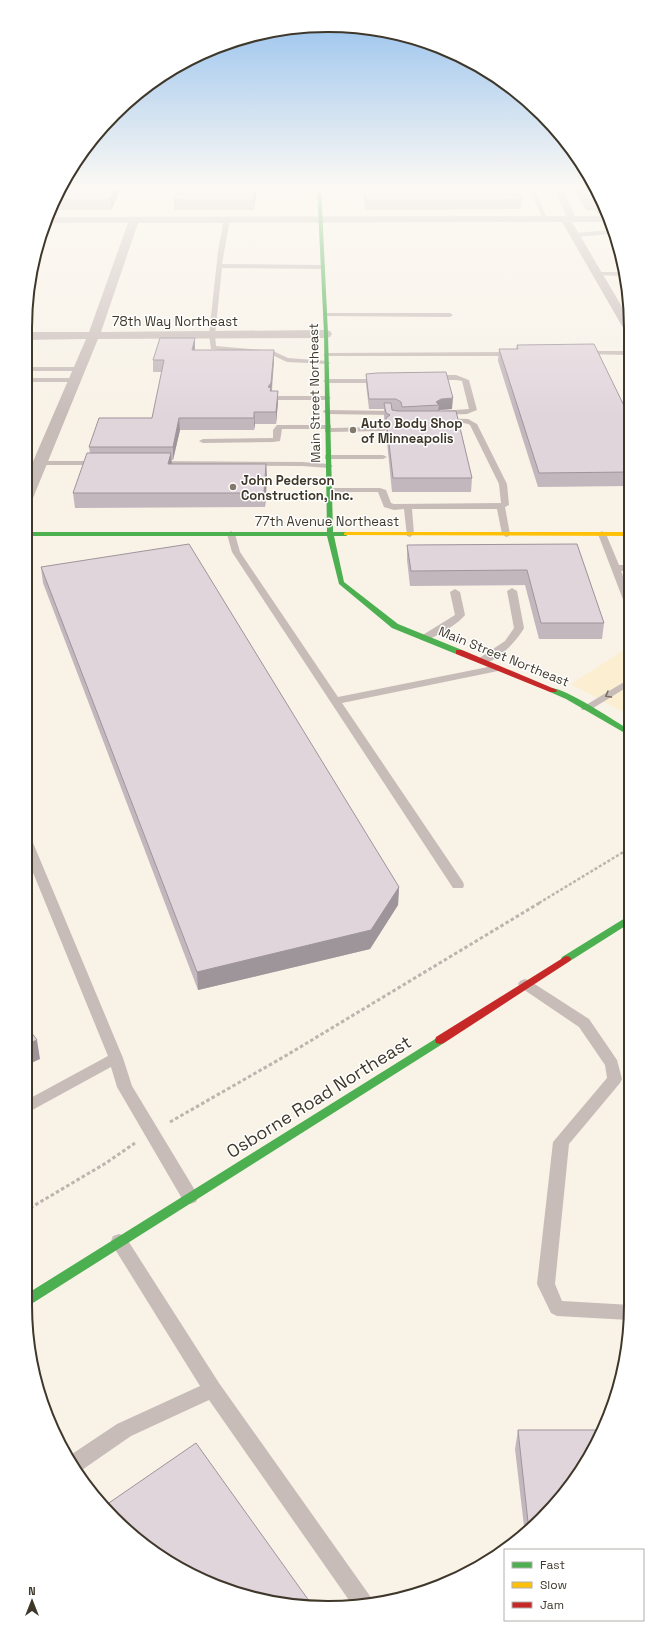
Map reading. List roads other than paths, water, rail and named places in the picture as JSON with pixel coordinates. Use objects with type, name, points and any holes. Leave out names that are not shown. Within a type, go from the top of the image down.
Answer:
[{"type":"street","points":[[32,482],[94,335],[119,262]]},
{"type":"street","name":"Main Street Northeast","points":[[322,262],[326,334],[330,534],[341,583],[395,626],[569,697],[624,730]]},
{"type":"street","points":[[591,262],[623,318]]},
{"type":"street","name":"78th Way Northeast","points":[[32,336],[326,334]]},
{"type":"street","name":"77th Avenue Northeast","points":[[32,534],[624,534]]},
{"type":"street","name":"Osborne Road Northeast","points":[[32,1297],[624,922]]},
{"type":"lane","points":[[221,262],[212,335],[213,348],[273,353],[287,360],[525,354]]},
{"type":"lane","points":[[220,266],[322,266]]},
{"type":"lane","points":[[598,274],[619,274]]},
{"type":"lane","points":[[325,315],[450,315]]},
{"type":"lane","points":[[573,353],[624,353]]},
{"type":"lane","points":[[32,370],[77,375]]},
{"type":"lane","points":[[32,379],[77,375]]},
{"type":"lane","points":[[330,490],[380,490],[383,492],[387,505],[394,507],[505,505],[503,484],[473,424],[468,421],[436,416],[472,410],[465,380],[456,376],[426,377]]},
{"type":"lane","points":[[327,381],[369,381],[388,377]]},
{"type":"lane","points":[[274,398],[327,398]]},
{"type":"lane","points":[[327,412],[399,413],[396,420],[406,421]]},
{"type":"lane","points":[[202,441],[273,440],[277,439],[277,430],[280,428],[384,429]]},
{"type":"lane","points":[[328,457],[383,457]]},
{"type":"lane","points":[[40,463],[108,463]]},
{"type":"lane","points":[[146,463],[302,464],[329,466]]},
{"type":"lane","points":[[501,506],[506,534]]},
{"type":"lane","points":[[408,507],[410,534]]},
{"type":"lane","points":[[231,534],[236,552],[458,885]]},
{"type":"lane","points":[[602,534],[624,590]]},
{"type":"lane","points":[[615,568],[624,568]]},
{"type":"lane","points":[[482,661],[500,650],[517,634],[519,628],[512,591]]},
{"type":"lane","points":[[425,638],[457,620],[460,615],[455,592]]},
{"type":"lane","points":[[336,702],[498,668]]},
{"type":"lane","points":[[586,708],[624,685]]},
{"type":"lane","points":[[32,855],[116,1058],[125,1087],[190,1197]]},
{"type":"lane","points":[[525,984],[584,1024],[612,1064],[615,1079],[560,1142],[546,1284],[557,1308],[624,1312]]},
{"type":"lane","points":[[32,1104],[116,1058]]},
{"type":"lane","points":[[119,1241],[212,1389],[360,1599]]},
{"type":"lane","points":[[77,1461],[124,1430],[212,1389]]},
{"type":"place","name":"Auto Body Shop of Minneapolis","points":[[353,430]]},
{"type":"place","name":"John Pederson Construction, Inc.","points":[[233,487]]}]
